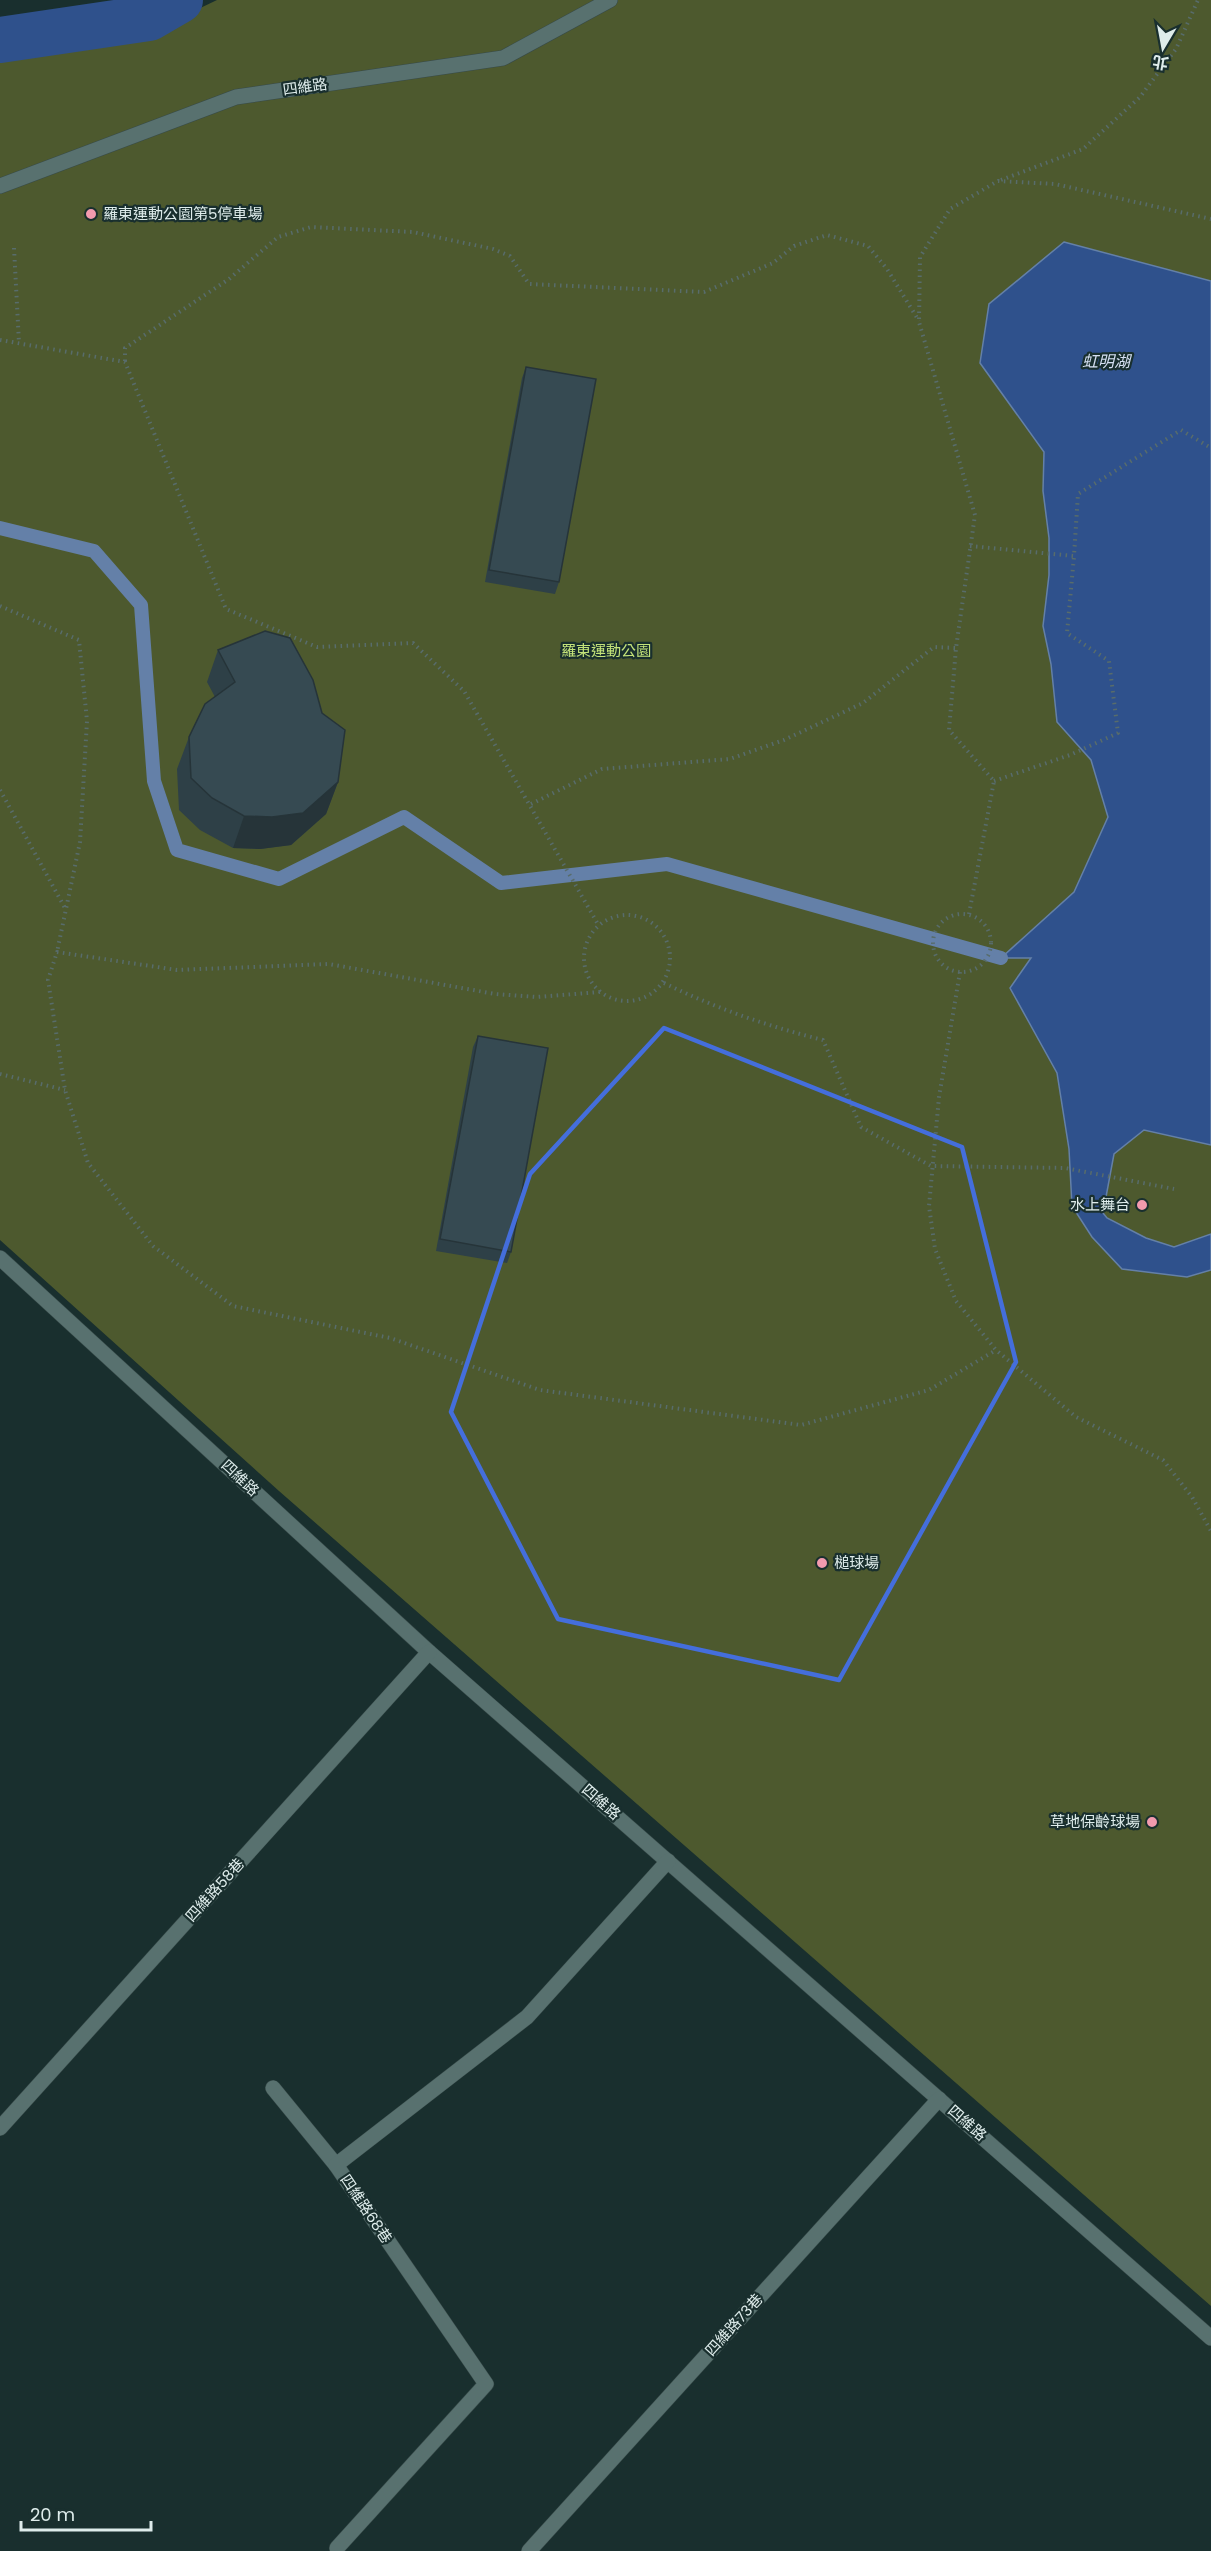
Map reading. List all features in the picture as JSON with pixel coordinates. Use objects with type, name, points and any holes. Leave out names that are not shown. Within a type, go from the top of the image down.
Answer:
[{"type":"street","name":"四維路","points":[[0,186],[236,97],[503,58],[610,0]]},
{"type":"street","name":"四維路","points":[[0,1258],[429,1652],[1211,2338]]},
{"type":"street","name":"四維路58巷","points":[[0,2127],[429,1652]]},
{"type":"street","name":"四維路68巷","points":[[338,2547],[486,2384],[336,2165],[527,2017],[669,1861]]},
{"type":"street","points":[[273,2088],[336,2165]]},
{"type":"street","name":"四維路73巷","points":[[529,2551],[939,2099]]},
{"type":"path","points":[[919,322],[920,257],[950,209],[998,181],[1083,149],[1140,97],[1176,49],[1198,0]]},
{"type":"path","points":[[998,181],[1055,184],[1211,219]]},
{"type":"path","points":[[598,926],[580,897],[531,804],[464,691],[413,643],[317,647],[226,609],[125,362],[125,348],[213,290],[278,237],[310,227],[413,232],[493,249],[510,256],[529,284],[704,292],[773,262],[794,246],[827,234],[868,246],[886,269],[919,322],[975,515],[956,648],[949,730],[994,781]]},
{"type":"path","points":[[14,248],[19,343]]},
{"type":"path","points":[[0,340],[125,362]]},
{"type":"path","points":[[994,781],[1070,755],[1118,733],[1109,661],[1068,633],[1078,494],[1181,430],[1211,448]]},
{"type":"path","points":[[970,546],[1074,556]]},
{"type":"path","points":[[0,606],[79,640],[87,720],[80,842],[57,952],[48,980],[65,1090],[88,1163],[153,1246],[232,1306],[390,1338],[540,1390],[801,1425],[929,1390],[996,1350]]},
{"type":"path","points":[[531,804],[602,769],[730,759],[784,740],[863,703],[934,648],[956,648]]},
{"type":"path","points":[[969,914],[994,781]]},
{"type":"path","points":[[0,790],[66,909]]},
{"type":"path","points":[[959,913],[969,914],[985,925],[991,943],[985,961],[969,972],[960,972],[942,965],[936,957],[932,938],[941,921],[959,913]]},
{"type":"path","points":[[621,915],[635,915],[660,929],[671,956],[664,983],[654,994],[627,1002],[612,1000],[590,982],[584,968],[583,954],[587,940],[598,926],[621,915]]},
{"type":"path","points":[[57,952],[177,970],[329,964],[495,994],[537,997],[600,992]]},
{"type":"path","points":[[960,972],[939,1097],[929,1206],[934,1249],[956,1301],[996,1350],[1076,1417],[1163,1460],[1192,1497],[1211,1531]]},
{"type":"path","points":[[664,983],[706,1004],[773,1028],[823,1040],[861,1127],[931,1166],[1065,1168],[1174,1188]]},
{"type":"path","points":[[0,1074],[65,1090]]},
{"type":"highlighted area","points":[[664,1028],[962,1147],[1016,1362],[839,1680],[558,1619],[451,1412],[530,1174]]},
{"type":"green space","name":"羅東運動公園","points":[[217,0],[1211,0],[1211,2306],[279,1491],[0,1240],[0,62],[169,23]]},
{"type":"water","name":"虹明湖","points":[[1064,242],[1211,281],[1211,1145],[1144,1130],[1114,1154],[1103,1213],[1107,1218],[1146,1238],[1174,1247],[1211,1234],[1211,1270],[1187,1277],[1122,1269],[1092,1237],[1072,1206],[1069,1149],[1057,1073],[1010,988],[1031,958],[1001,958],[1074,892],[1108,817],[1091,760],[1057,722],[1051,664],[1043,626],[1049,575],[1049,538],[1043,491],[1044,452],[980,363],[989,304]]},
{"type":"building","points":[[526,367],[596,379],[559,582],[489,570]]},
{"type":"building","points":[[265,631],[290,638],[313,680],[322,713],[345,730],[338,782],[303,813],[272,817],[244,816],[212,798],[191,778],[189,737],[205,704],[235,682],[218,650]]},
{"type":"building","points":[[478,1036],[548,1048],[511,1252],[440,1239]]},
{"type":"waterway","points":[[0,40],[149,18],[180,0]]},
{"type":"waterway","points":[[0,528],[94,551],[141,605],[154,781],[177,850],[279,879],[404,817],[501,883],[667,864],[1001,958]]},
{"type":"place","name":"羅東運動公園第5停車場","points":[[91,214]]},
{"type":"place","name":"水上舞台","points":[[1142,1205]]},
{"type":"place","name":"槌球場","points":[[822,1563]]},
{"type":"place","name":"草地保齡球場","points":[[1152,1822]]}]
